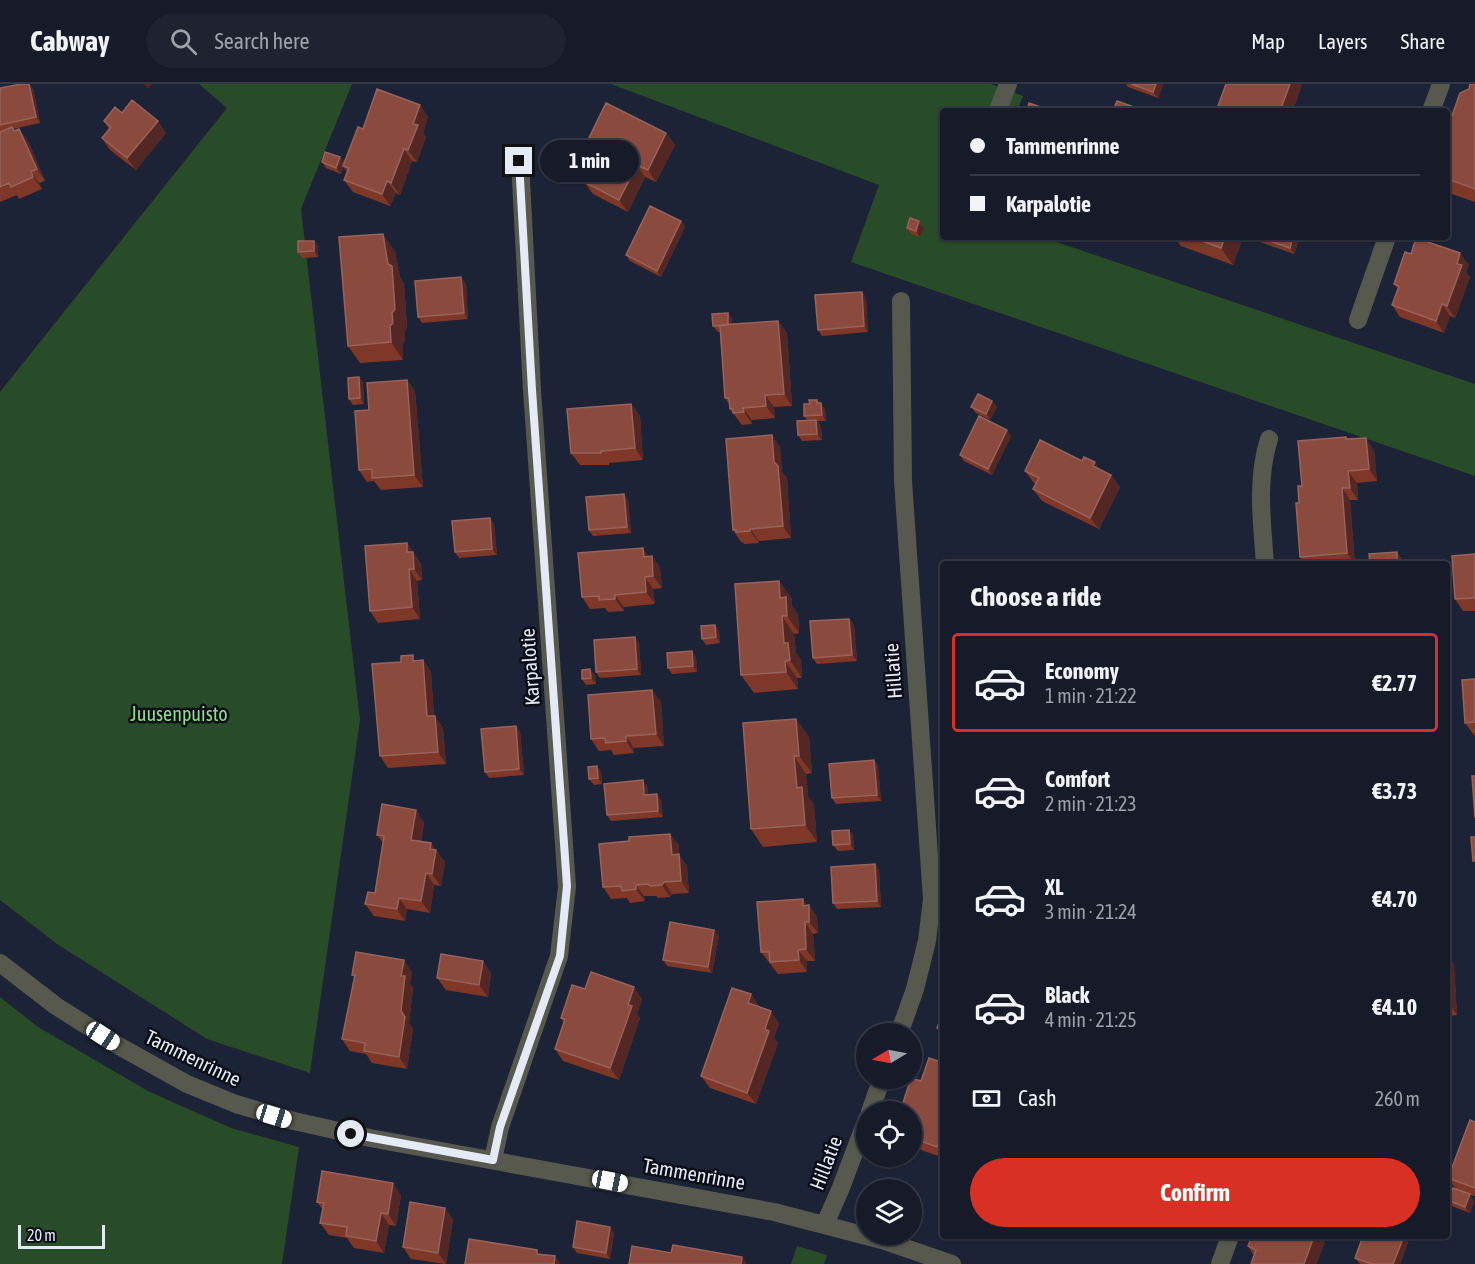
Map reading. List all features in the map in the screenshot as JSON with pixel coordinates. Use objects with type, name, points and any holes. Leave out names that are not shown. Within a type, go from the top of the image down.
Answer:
[{"type":"street","points":[[999,108],[1008,84]]},
{"type":"street","points":[[1432,108],[1441,84]]},
{"type":"street","name":"Karpalotie","points":[[493,1160],[500,1127],[560,956],[567,886],[532,390],[519,161]]},
{"type":"street","points":[[1358,320],[1386,240]]},
{"type":"street","name":"Hillatie","points":[[901,301],[903,481],[932,899],[927,941],[915,989],[903,1023]]},
{"type":"street","points":[[1265,561],[1260,504],[1261,477],[1269,440]]},
{"type":"street","name":"Tammenrinne","points":[[0,963],[56,1006],[119,1046],[187,1084],[236,1104],[294,1122],[370,1138],[774,1212],[882,1240],[952,1264]]},
{"type":"street","name":"Hillatie","points":[[825,1224],[856,1148]]},
{"type":"street","points":[[1220,1264],[1229,1239]]},
{"type":"green space","name":"Juusenpuisto","points":[[199,84],[352,84],[301,209],[360,720],[310,1073],[207,1039],[57,944],[0,900],[0,392],[227,108]]},
{"type":"green space","points":[[611,84],[991,84],[1023,96],[1018,108],[940,108],[940,240],[1051,240],[1475,384],[1475,476],[851,262],[879,185]]},
{"type":"green space","points":[[0,997],[38,1027],[148,1091],[231,1128],[299,1147],[282,1264],[0,1264]]},
{"type":"green space","points":[[797,1246],[827,1255],[824,1264],[791,1264]]},
{"type":"building","points":[[29,84],[36,117],[0,125],[0,88]]},
{"type":"building","points":[[1131,84],[1156,84],[1153,92]]},
{"type":"building","points":[[1226,84],[1290,84],[1281,108],[1224,108],[1218,106]]},
{"type":"building","points":[[1470,84],[1475,84],[1475,189],[1450,180],[1450,121],[1460,93],[1469,89]]},
{"type":"building","points":[[377,89],[420,105],[413,124],[418,125],[408,150],[404,149],[391,183],[387,181],[382,194],[344,180],[349,168],[343,166],[358,127],[363,129]]},
{"type":"building","points":[[132,100],[158,121],[127,158],[102,138],[111,127],[104,121],[115,107],[122,113]]},
{"type":"building","points":[[1117,101],[1137,108],[1114,108]]},
{"type":"building","points":[[606,103],[666,133],[648,170],[637,165],[619,200],[584,182],[602,147],[588,140]]},
{"type":"building","points":[[1029,103],[1043,108],[1028,108]]},
{"type":"building","points":[[12,127],[14,131],[19,129],[37,169],[31,171],[33,177],[11,187],[9,183],[0,187],[0,132]]},
{"type":"building","points":[[325,152],[340,157],[336,168],[322,162]]},
{"type":"building","points":[[650,206],[681,221],[657,271],[626,255]]},
{"type":"building","points":[[910,218],[919,221],[916,231],[907,228]]},
{"type":"building","points":[[383,234],[388,264],[392,266],[395,309],[392,313],[393,323],[390,326],[391,342],[348,346],[339,237]]},
{"type":"building","points":[[1199,240],[1224,240],[1221,248]]},
{"type":"building","points":[[1267,240],[1292,240],[1290,248]]},
{"type":"building","points":[[1415,240],[1422,240],[1460,253],[1457,264],[1462,265],[1447,306],[1442,304],[1436,321],[1392,305],[1399,286],[1394,284],[1405,252],[1411,254]]},
{"type":"building","points":[[298,241],[314,241],[314,251],[298,252]]},
{"type":"building","points":[[461,277],[464,313],[418,317],[415,281]]},
{"type":"building","points":[[862,292],[864,326],[818,330],[815,295]]},
{"type":"building","points":[[728,313],[728,325],[713,326],[712,314]]},
{"type":"building","points":[[778,321],[784,394],[765,395],[766,406],[743,408],[744,412],[733,413],[733,409],[730,409],[729,398],[725,398],[720,325]]},
{"type":"building","points":[[359,377],[360,398],[349,399],[348,378]]},
{"type":"building","points":[[407,380],[414,475],[372,478],[372,469],[359,470],[355,411],[369,410],[367,383]]},
{"type":"building","points":[[978,394],[992,401],[986,414],[971,407]]},
{"type":"building","points":[[809,400],[817,400],[817,403],[821,403],[822,415],[804,416],[804,404],[810,404]]},
{"type":"building","points":[[631,404],[635,448],[601,451],[601,453],[571,453],[567,409]]},
{"type":"building","points":[[979,416],[1007,430],[988,469],[960,455]]},
{"type":"building","points":[[816,420],[817,434],[798,435],[797,421]]},
{"type":"building","points":[[772,435],[774,462],[778,466],[783,526],[736,532],[733,530],[726,439]]},
{"type":"building","points":[[1346,437],[1346,439],[1366,438],[1369,469],[1348,471],[1350,488],[1342,488],[1347,553],[1300,557],[1296,503],[1299,503],[1298,486],[1302,486],[1298,441]]},
{"type":"building","points":[[1040,440],[1082,461],[1084,457],[1095,462],[1093,466],[1111,475],[1090,518],[1033,489],[1039,478],[1025,471]]},
{"type":"building","points":[[624,494],[627,527],[589,530],[586,497]]},
{"type":"building","points":[[490,518],[492,549],[455,552],[452,521]]},
{"type":"building","points":[[407,543],[407,552],[413,552],[414,569],[409,569],[412,607],[370,611],[365,546]]},
{"type":"building","points":[[643,548],[644,557],[652,556],[653,576],[645,577],[646,592],[615,595],[615,599],[599,600],[599,596],[582,597],[578,553]]},
{"type":"building","points":[[1397,552],[1397,561],[1370,561],[1369,554]]},
{"type":"building","points":[[1475,554],[1475,598],[1455,599],[1452,556]]},
{"type":"building","points":[[779,581],[780,598],[786,597],[787,616],[782,616],[784,643],[788,643],[790,660],[785,661],[786,672],[741,675],[735,584]]},
{"type":"building","points":[[849,619],[852,655],[813,658],[810,621]]},
{"type":"building","points":[[715,625],[716,637],[702,639],[701,626]]},
{"type":"building","points":[[635,637],[637,669],[596,672],[594,640]]},
{"type":"building","points":[[692,651],[693,666],[668,668],[667,653]]},
{"type":"building","points":[[413,655],[413,661],[423,660],[427,716],[435,716],[438,752],[380,756],[372,664],[401,662],[401,656]]},
{"type":"building","points":[[590,669],[591,678],[582,679],[582,670]]},
{"type":"building","points":[[1475,679],[1475,722],[1465,723],[1462,680]]},
{"type":"building","points":[[652,690],[656,734],[626,736],[626,741],[606,743],[605,738],[591,739],[588,695]]},
{"type":"building","points":[[796,719],[799,756],[794,756],[797,788],[802,787],[805,825],[751,829],[743,723]]},
{"type":"building","points":[[516,726],[519,769],[485,772],[481,729]]},
{"type":"building","points":[[874,760],[877,795],[832,798],[829,764]]},
{"type":"building","points":[[597,766],[598,778],[589,779],[588,767]]},
{"type":"building","points":[[1472,776],[1475,776],[1475,818]]},
{"type":"building","points":[[643,780],[644,795],[657,794],[658,811],[607,815],[604,784]]},
{"type":"building","points":[[382,804],[416,810],[411,840],[431,843],[430,849],[436,850],[432,874],[426,873],[421,901],[399,898],[397,909],[365,904],[368,892],[375,893],[384,836],[377,835]]},
{"type":"building","points":[[849,830],[850,844],[833,845],[832,831]]},
{"type":"building","points":[[670,834],[672,855],[679,854],[681,881],[664,882],[662,885],[636,885],[636,889],[622,891],[621,886],[603,887],[599,844],[629,841],[629,837]]},
{"type":"building","points":[[1471,837],[1475,837],[1475,861],[1473,861]]},
{"type":"building","points":[[875,864],[877,901],[833,903],[831,867]]},
{"type":"building","points":[[803,899],[803,906],[809,905],[809,922],[805,922],[806,949],[798,950],[799,960],[770,962],[769,952],[761,952],[757,902]]},
{"type":"building","points":[[670,922],[714,930],[708,967],[663,960]]},
{"type":"building","points":[[356,952],[404,960],[401,976],[405,976],[401,1011],[405,1017],[399,1057],[364,1051],[365,1043],[342,1039],[355,975],[352,975]]},
{"type":"building","points":[[441,954],[483,961],[479,985],[437,978]]},
{"type":"building","points":[[591,972],[634,987],[628,1005],[632,1006],[610,1068],[555,1049],[565,1019],[561,1018],[572,985],[585,989]]},
{"type":"building","points":[[732,988],[751,994],[748,1003],[771,1011],[765,1029],[769,1031],[747,1093],[701,1076]]},
{"type":"building","points":[[929,1058],[940,1062],[940,1141],[937,1147],[922,1141],[922,1101],[904,1101],[907,1089],[922,1089],[922,1078]]},
{"type":"building","points":[[1470,1120],[1475,1122],[1475,1188],[1450,1179],[1450,1173]]},
{"type":"building","points":[[322,1171],[393,1183],[388,1214],[381,1213],[376,1241],[346,1236],[347,1227],[320,1223],[324,1203],[317,1202]]},
{"type":"building","points":[[1453,1188],[1470,1194],[1465,1207],[1450,1201]]},
{"type":"building","points":[[410,1202],[445,1208],[438,1253],[403,1247]]},
{"type":"building","points":[[577,1221],[610,1227],[606,1253],[573,1247]]},
{"type":"building","points":[[469,1239],[537,1250],[537,1254],[555,1256],[554,1264],[465,1264]]},
{"type":"building","points":[[1251,1239],[1313,1239],[1304,1264],[1251,1264],[1256,1250],[1248,1246]]},
{"type":"building","points":[[1362,1239],[1403,1239],[1393,1264],[1372,1264],[1355,1258]]},
{"type":"building","points":[[673,1245],[742,1257],[741,1264],[629,1264],[632,1246],[671,1253]]},
{"type":"route","points":[[351,1134],[493,1160],[500,1127],[560,956],[567,886],[532,390],[519,161]]}]
